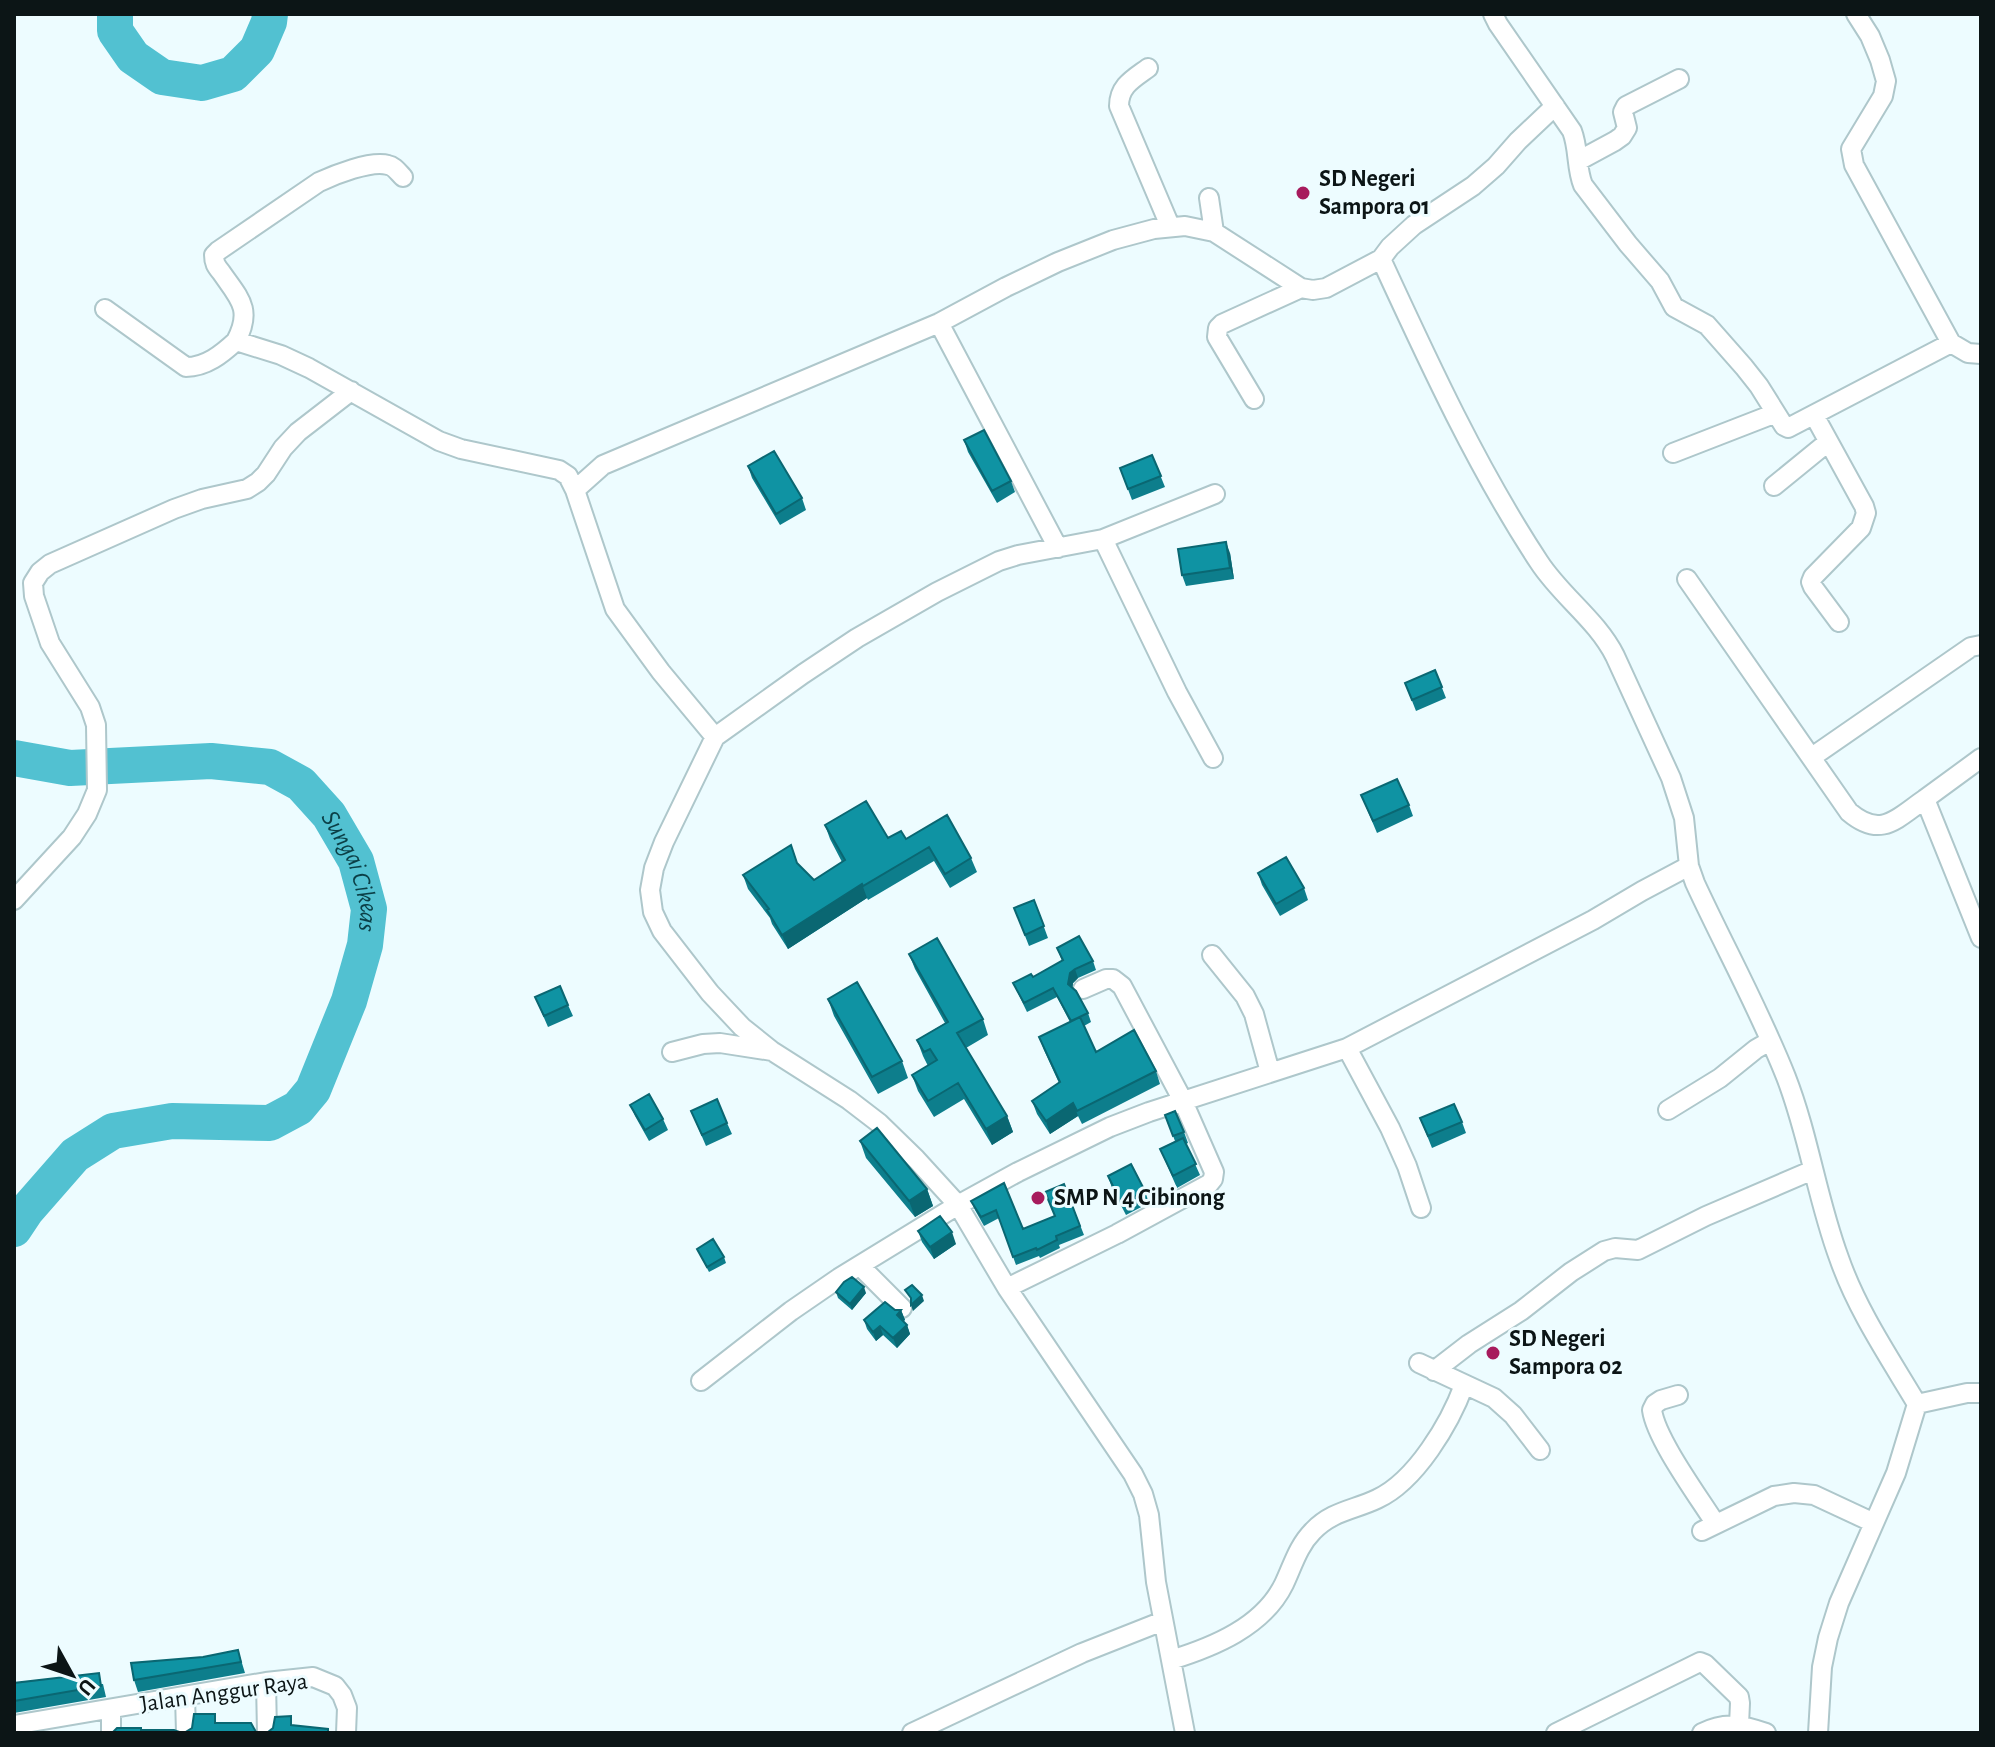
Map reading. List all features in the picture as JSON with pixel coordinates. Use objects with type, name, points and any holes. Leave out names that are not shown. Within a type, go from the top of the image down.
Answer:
[{"type":"street","points":[[1493,14],[1575,139],[1583,185],[1660,281],[1674,307],[1707,325],[1752,376],[1784,426],[1788,428],[1951,343]]},
{"type":"street","points":[[1856,14],[1875,48],[1886,81],[1883,96],[1853,145],[1851,155],[1951,343],[1968,353],[1981,354]]},
{"type":"street","points":[[1148,68],[1124,87],[1119,95],[1119,106],[1170,226]]},
{"type":"street","points":[[1578,161],[1622,136],[1627,128],[1623,112],[1626,106],[1679,79]]},
{"type":"street","points":[[575,490],[603,465],[939,323],[1058,262],[1113,240],[1170,226],[1202,228],[1214,232],[1301,288],[1326,288],[1381,259],[1414,225],[1473,186],[1555,106]]},
{"type":"street","points":[[105,309],[186,367],[201,365],[225,352],[236,341],[243,329],[245,316],[243,303],[216,265],[214,255],[218,251],[337,173],[381,164],[393,167],[403,177]]},
{"type":"street","points":[[1209,198],[1214,232]]},
{"type":"street","points":[[1381,259],[1449,403],[1537,560],[1608,643],[1671,778],[1684,818],[1689,866],[1786,1076],[1840,1261],[1872,1327],[1917,1404],[1896,1473],[1839,1603],[1828,1638],[1822,1667],[1818,1733]]},
{"type":"street","points":[[1254,399],[1217,337],[1218,328],[1301,288]]},
{"type":"street","points":[[939,323],[1058,548]]},
{"type":"street","points":[[236,341],[281,355],[309,368],[439,441],[461,449],[559,470],[568,476],[615,609],[661,672],[715,737]]},
{"type":"street","points":[[14,900],[72,837],[87,814],[97,790],[96,725],[90,707],[50,643],[34,596],[33,583],[40,572],[50,564],[174,509],[247,489],[266,474],[298,432],[351,391]]},
{"type":"street","points":[[1673,453],[1776,413]]},
{"type":"street","points":[[1814,415],[1866,513],[1861,528],[1811,582],[1839,622]]},
{"type":"street","points":[[1774,486],[1828,442]]},
{"type":"street","points":[[1185,1733],[1156,1582],[1149,1515],[1133,1474],[1007,1288],[958,1205],[879,1123],[772,1051],[742,1027],[710,993],[662,931],[653,912],[650,890],[664,842],[715,737],[803,674],[857,638],[999,561],[1103,539],[1215,494]]},
{"type":"street","points":[[1103,539],[1177,692],[1213,758]]},
{"type":"street","points":[[1687,579],[1849,812],[1861,822],[1876,827],[1891,822],[1981,758]]},
{"type":"street","points":[[1812,757],[1971,647],[1981,645]]},
{"type":"street","points":[[1925,799],[1981,938]]},
{"type":"street","points":[[701,1381],[791,1311],[958,1205],[1018,1172],[1097,1134],[1182,1099],[1347,1048],[1593,920],[1689,866]]},
{"type":"street","points":[[1212,955],[1254,1014],[1270,1072]]},
{"type":"street","points":[[1007,1288],[1117,1234],[1213,1179],[1214,1172],[1182,1099],[1122,986],[1118,981],[1106,979],[1083,989]]},
{"type":"street","points":[[1668,1110],[1720,1078],[1770,1041]]},
{"type":"street","points":[[672,1052],[720,1043],[772,1051]]},
{"type":"street","points":[[1347,1048],[1407,1166],[1421,1208]]},
{"type":"street","points":[[1540,1450],[1504,1405],[1426,1367],[1521,1311],[1604,1251],[1615,1248],[1638,1250],[1706,1216],[1813,1170]]},
{"type":"street","points":[[860,1266],[902,1308]]},
{"type":"street","points":[[1171,1660],[1210,1646],[1258,1618],[1273,1603],[1297,1551],[1312,1531],[1337,1513],[1392,1490],[1408,1475],[1434,1443],[1456,1408],[1464,1385]]},
{"type":"street","points":[[1917,1404],[1981,1393]]},
{"type":"street","points":[[1678,1395],[1655,1404],[1653,1418],[1709,1527],[1774,1496],[1794,1493],[1814,1495],[1874,1523]]},
{"type":"street","points":[[912,1733],[1082,1653],[1163,1621]]},
{"type":"street","points":[[1556,1733],[1700,1662],[1739,1697],[1739,1725]]},
{"type":"street","name":"Jalan Anggur Raya","points":[[25,1726],[266,1682],[313,1677],[335,1686],[342,1695],[347,1708],[346,1733]]},
{"type":"street","points":[[266,1682],[267,1733]]},
{"type":"street","points":[[185,1696],[186,1733]]},
{"type":"street","points":[[111,1709],[111,1733]]},
{"type":"street","points":[[1702,1733],[1717,1726],[1739,1725],[1766,1733]]},
{"type":"building","points":[[984,430],[1011,481],[992,491],[964,440]]},
{"type":"building","points":[[774,451],[802,498],[776,514],[748,466]]},
{"type":"building","points":[[1152,455],[1161,476],[1128,489],[1120,468]]},
{"type":"building","points":[[1226,542],[1230,568],[1182,575],[1178,549]]},
{"type":"building","points":[[1435,670],[1442,687],[1412,700],[1405,683]]},
{"type":"building","points":[[1397,779],[1409,805],[1373,821],[1361,795]]},
{"type":"building","points":[[866,801],[888,838],[901,831],[906,839],[947,815],[971,858],[945,874],[929,847],[862,884],[782,935],[769,909],[743,875],[791,845],[797,863],[814,880],[845,860],[825,825]]},
{"type":"building","points":[[1286,857],[1304,888],[1276,904],[1258,873]]},
{"type":"building","points":[[1034,900],[1044,926],[1025,935],[1014,908]]},
{"type":"building","points":[[1079,936],[1093,961],[1070,973],[1068,984],[1076,991],[1088,1013],[1071,1021],[1053,988],[1024,1003],[1013,983],[1031,974],[1033,977],[1063,960],[1057,948]]},
{"type":"building","points":[[937,938],[983,1019],[957,1033],[1007,1116],[986,1129],[958,1083],[928,1101],[912,1075],[937,1060],[930,1049],[924,1052],[917,1040],[948,1022],[909,954]]},
{"type":"building","points":[[857,982],[902,1061],[872,1077],[828,999]]},
{"type":"building","points":[[560,986],[568,1005],[544,1016],[535,997]]},
{"type":"building","points":[[1080,1017],[1096,1052],[1134,1030],[1156,1071],[1077,1111],[1073,1103],[1046,1121],[1032,1101],[1060,1082],[1039,1037]]},
{"type":"building","points":[[649,1094],[663,1119],[645,1130],[630,1105]]},
{"type":"building","points":[[717,1099],[727,1123],[702,1135],[691,1111]]},
{"type":"building","points":[[1454,1104],[1462,1122],[1428,1136],[1420,1118]]},
{"type":"building","points":[[1175,1111],[1184,1132],[1173,1136],[1165,1115]]},
{"type":"building","points":[[877,1128],[927,1189],[909,1201],[860,1141]]},
{"type":"building","points":[[1183,1138],[1196,1164],[1173,1176],[1160,1149]]},
{"type":"building","points":[[1131,1164],[1145,1191],[1122,1204],[1108,1176]]},
{"type":"building","points":[[1004,1183],[1023,1229],[1055,1216],[1045,1192],[1064,1184],[1080,1226],[1056,1236],[1057,1240],[1037,1250],[1013,1257],[996,1210],[981,1217],[971,1201]]},
{"type":"building","points":[[940,1216],[952,1232],[930,1247],[918,1231]]},
{"type":"building","points":[[713,1239],[724,1257],[707,1267],[697,1249]]},
{"type":"building","points":[[852,1277],[864,1287],[850,1304],[836,1292]]},
{"type":"building","points":[[912,1285],[922,1295],[911,1305],[911,1298],[905,1290]]},
{"type":"building","points":[[885,1302],[895,1310],[901,1310],[897,1315],[907,1325],[893,1338],[880,1326],[873,1332],[864,1320]]},
{"type":"building","points":[[238,1650],[241,1662],[134,1680],[131,1663],[203,1657]]},
{"type":"building","points":[[99,1673],[101,1686],[14,1701],[14,1683]]},
{"type":"building","points":[[194,1714],[215,1714],[215,1723],[251,1723],[260,1733],[184,1733],[192,1728]]},
{"type":"building","points":[[291,1716],[291,1725],[328,1729],[328,1733],[265,1733],[273,1728],[275,1717]]},
{"type":"building","points":[[117,1728],[174,1730],[182,1733],[112,1733]]},
{"type":"waterway","name":"Sungai Cikeas","points":[[115,14],[115,31],[133,57],[162,77],[202,83],[233,74],[257,50],[270,14]]},
{"type":"waterway","name":"Sungai Cikeas","points":[[14,758],[70,768],[211,761],[270,767],[301,784],[329,815],[356,861],[369,909],[365,945],[349,1001],[313,1090],[298,1108],[270,1123],[172,1121],[113,1131],[75,1155],[14,1229]]},
{"type":"place","name":"SD Negeri Sampora 01","points":[[1303,193]]},
{"type":"place","name":"SMP N 4 Cibinong","points":[[1038,1198]]},
{"type":"place","name":"SD Negeri Sampora 02","points":[[1493,1353]]}]
